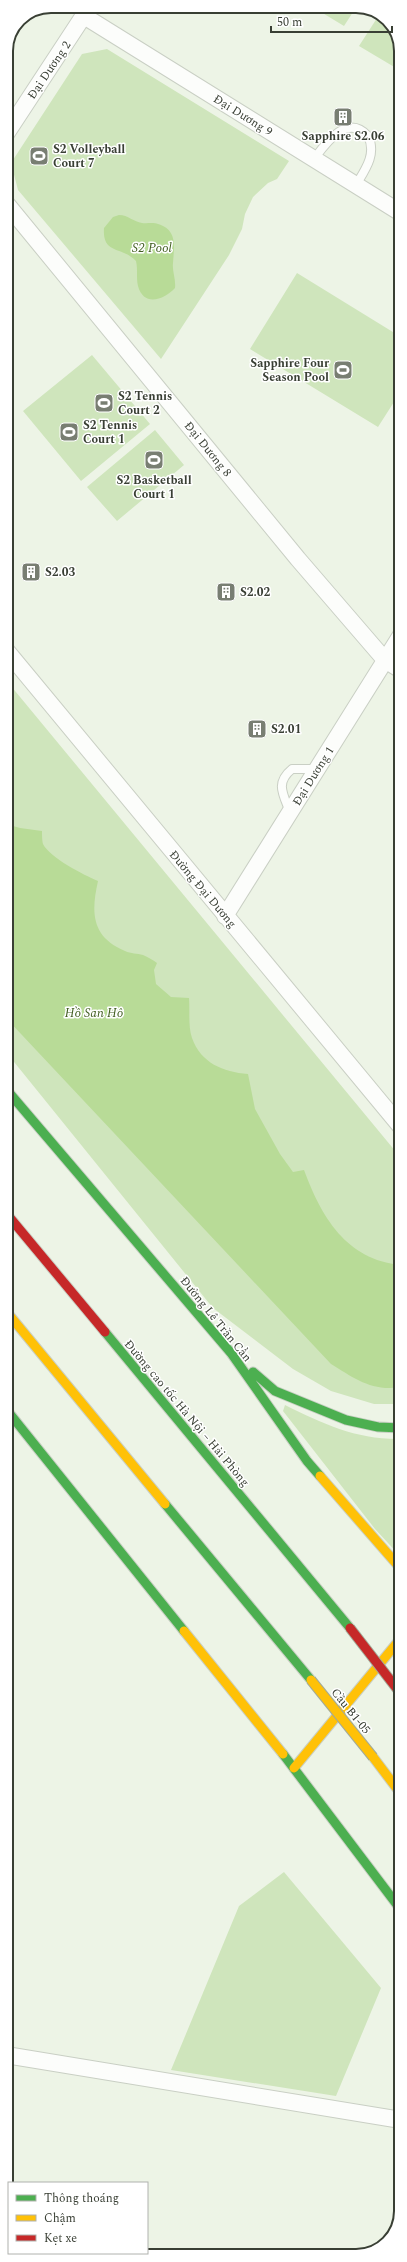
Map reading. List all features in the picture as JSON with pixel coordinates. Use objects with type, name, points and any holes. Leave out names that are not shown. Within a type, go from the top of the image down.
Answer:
[{"type":"main road","name":"Đường Lê Trần Cẩn","points":[[13,1097],[231,1353],[306,1461],[394,1561]]},
{"type":"main road","name":"Đường cao tốc Hà Nội – Hải Phòng","points":[[13,1221],[350,1628],[394,1685]]},
{"type":"main road","name":"Cầu B1-05","points":[[13,1319],[311,1680],[394,1785]]},
{"type":"main road","points":[[231,1353],[275,1391],[318,1410],[346,1420],[372,1426],[394,1428]]},
{"type":"main road","points":[[13,1418],[294,1768],[394,1901]]},
{"type":"main road","points":[[294,1768],[394,1647]]},
{"type":"street","name":"Đại Dương 2","points":[[13,123],[86,13]]},
{"type":"street","name":"Đại Dương 9","points":[[90,13],[314,159],[394,209]]},
{"type":"street","name":"Đại Dương 8","points":[[13,212],[298,559],[386,660],[394,665]]},
{"type":"street","name":"Đại Dương 1","points":[[224,916],[394,647]]},
{"type":"street","name":"Đường Đại Dương","points":[[13,659],[224,916],[394,1119]]},
{"type":"street","points":[[13,2056],[394,2119]]},
{"type":"lane","points":[[314,159],[331,137],[340,130],[353,127],[361,130],[368,136],[371,150],[369,163],[356,185]]},
{"type":"lane","points":[[290,812],[281,784],[284,776],[292,769],[317,769]]},
{"type":"shaded area","points":[[323,13],[352,13],[344,26]]},
{"type":"shaded area","points":[[376,19],[386,28],[392,39],[394,46],[394,67],[359,46]]},
{"type":"shaded area","points":[[107,49],[289,161],[277,179],[268,183],[253,197],[245,214],[242,229],[229,255],[161,359],[18,190],[13,171],[13,160],[82,54]]},
{"type":"shaded area","name":"Sapphire Four Season Pool","points":[[297,273],[394,333],[394,402],[378,427],[250,349]]},
{"type":"shaded area","points":[[92,355],[150,424],[81,481],[23,411]]},
{"type":"shaded area","points":[[155,430],[184,465],[117,521],[87,487]]},
{"type":"shaded area","points":[[13,688],[394,1150],[394,1404],[374,1404],[331,1391],[293,1369],[213,1308],[13,1061]]},
{"type":"shaded area","points":[[285,1405],[341,1430],[370,1437],[394,1439],[394,1549],[375,1529],[283,1411]]},
{"type":"shaded area","points":[[284,1872],[381,1988],[336,2096],[171,2070],[239,1906]]},
{"type":"water","name":"S2 Pool","points":[[119,215],[139,222],[158,224],[169,230],[172,235],[174,245],[173,266],[175,288],[171,292],[155,299],[145,297],[141,293],[138,286],[136,261],[131,256],[114,249],[106,242],[104,237],[104,228],[113,217]]},
{"type":"water","name":"Hồ San Hô","points":[[13,826],[42,831],[43,844],[53,855],[76,870],[98,881],[94,903],[96,922],[105,939],[125,951],[143,955],[157,963],[154,970],[156,984],[171,997],[189,998],[190,1029],[196,1047],[207,1060],[214,1065],[230,1071],[248,1074],[255,1109],[280,1154],[293,1172],[304,1170],[319,1204],[338,1233],[365,1255],[394,1264],[394,1388],[372,1386],[364,1383],[331,1364],[13,1025]]},
{"type":"traffic: fast","points":[[13,1097],[231,1353],[307,1461],[320,1476]]},
{"type":"traffic: fast","points":[[105,1332],[350,1628]]},
{"type":"traffic: fast","points":[[253,1372],[275,1391],[346,1420],[378,1427],[394,1428]]},
{"type":"traffic: fast","points":[[13,1418],[184,1631]]},
{"type":"traffic: fast","points":[[165,1504],[311,1680]]},
{"type":"traffic: fast","points":[[283,1754],[394,1901]]},
{"type":"traffic: slow","points":[[13,1319],[165,1504]]},
{"type":"traffic: slow","points":[[320,1476],[394,1561]]},
{"type":"traffic: slow","points":[[184,1631],[283,1754]]},
{"type":"traffic: slow","points":[[294,1768],[394,1647]]},
{"type":"traffic: slow","points":[[311,1680],[373,1757]]},
{"type":"traffic: slow","points":[[373,1757],[394,1785]]},
{"type":"traffic: jam","points":[[13,1221],[105,1332]]},
{"type":"traffic: jam","points":[[350,1628],[394,1685]]},
{"type":"place","name":"Sapphire S2.06","points":[[343,117]]},
{"type":"place","name":"S2 Volleyball Court 7","points":[[39,156]]},
{"type":"place","name":"Sapphire Four Season Pool","points":[[343,370]]},
{"type":"place","name":"S2 Tennis Court 2","points":[[104,403]]},
{"type":"place","name":"S2 Tennis Court 1","points":[[69,432]]},
{"type":"place","name":"S2 Basketball Court 1","points":[[154,460]]},
{"type":"place","name":"S2.03","points":[[31,572]]},
{"type":"place","name":"S2.02","points":[[226,592]]},
{"type":"place","name":"S2.01","points":[[257,729]]}]
